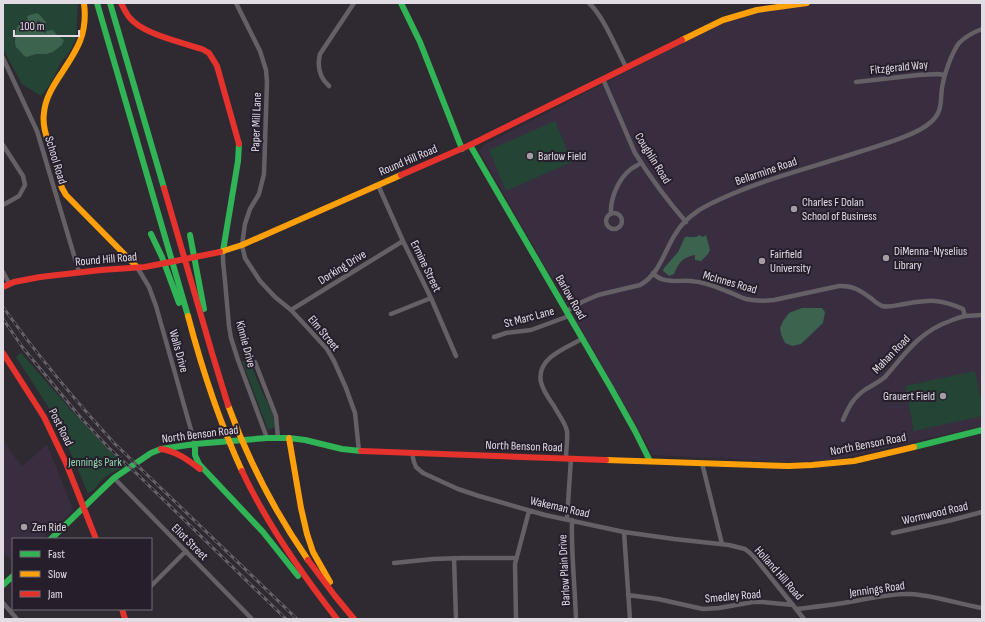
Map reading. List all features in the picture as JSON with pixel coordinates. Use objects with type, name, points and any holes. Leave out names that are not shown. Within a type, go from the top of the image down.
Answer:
[{"type":"main road","points":[[84,3],[86,23],[83,36],[47,98],[43,118],[44,127],[61,185],[66,195],[137,267]]},
{"type":"main road","points":[[97,3],[201,362]]},
{"type":"main road","points":[[110,3],[227,402],[245,446],[265,488],[288,529],[314,568],[354,619]]},
{"type":"main road","points":[[121,3],[129,17],[141,28],[202,49],[212,57],[217,66],[237,134],[239,147],[223,251]]},
{"type":"main road","points":[[401,3],[420,42],[462,149]]},
{"type":"main road","name":"Round Hill Road","points":[[3,287],[9,283],[28,279],[115,268],[145,267],[223,251],[242,245],[462,149],[723,20],[757,10],[806,3]]},
{"type":"main road","name":"Barlow Road","points":[[470,145],[635,430],[650,461]]},
{"type":"main road","points":[[151,234],[162,257],[226,433],[251,489],[275,532],[301,572],[337,619]]},
{"type":"main road","points":[[190,235],[213,357]]},
{"type":"main road","name":"Post Road","points":[[3,353],[44,417],[66,463],[96,538]]},
{"type":"main road","name":"North Benson Road","points":[[52,538],[114,478],[151,453],[161,449],[195,444],[267,438],[289,438],[359,451],[788,466],[854,461],[982,430]]},
{"type":"main road","points":[[289,438],[303,518],[310,543],[343,605]]},
{"type":"main road","points":[[195,444],[195,456],[197,461],[263,532],[302,582],[337,619]]},
{"type":"main road","points":[[161,449],[183,457],[202,470],[219,485]]},
{"type":"main road","points":[[3,586],[12,577]]},
{"type":"street","name":"Paper Mill Lane","points":[[236,3],[260,51],[266,70],[267,82],[264,174],[259,194],[250,209],[245,224],[242,245]]},
{"type":"street","points":[[329,86],[321,77],[318,62],[320,54],[354,3]]},
{"type":"street","points":[[589,3],[604,23],[626,67]]},
{"type":"street","name":"Bellarmine Road","points":[[568,314],[582,302],[598,295],[644,283],[660,264],[676,233],[686,222],[699,210],[729,194],[790,173],[876,147],[901,138],[922,128],[932,121],[940,110],[944,75],[959,43],[968,36],[982,29]]},
{"type":"street","name":"School Road","points":[[3,58],[37,131],[79,272]]},
{"type":"street","name":"Fitzgerald Way","points":[[856,82],[918,75],[944,75]]},
{"type":"street","name":"Coughlin Road","points":[[603,79],[630,142],[642,163],[672,206],[686,222]]},
{"type":"street","points":[[3,145],[23,176],[25,185],[18,196],[3,205]]},
{"type":"street","points":[[612,214],[611,208],[613,198],[619,183],[627,172],[642,163]]},
{"type":"street","name":"Ermine Street","points":[[378,185],[431,298],[456,356]]},
{"type":"street","name":"Dorking Drive","points":[[291,310],[403,241]]},
{"type":"street","name":"Elm Street","points":[[242,245],[245,258],[260,281],[306,325],[327,349],[334,361],[355,413],[359,451]]},
{"type":"street","name":"Kinnie Drive","points":[[223,251],[229,326],[233,343],[267,438]]},
{"type":"street","name":"Walls Drive","points":[[137,267],[149,287],[156,306],[195,444]]},
{"type":"street","points":[[3,272],[9,283]]},
{"type":"street","name":"McInnes Road","points":[[653,273],[660,279],[701,282],[740,297],[760,301],[774,300],[839,286],[846,286],[855,288],[881,306],[937,300],[963,310],[965,316]]},
{"type":"street","points":[[391,314],[431,298]]},
{"type":"street","name":"St Marc Lane","points":[[494,338],[506,333],[531,330],[568,314]]},
{"type":"street","points":[[965,316],[982,315]]},
{"type":"street","name":"Mahan Road","points":[[843,420],[850,404],[859,394],[881,381],[907,351],[926,333],[943,323],[965,316]]},
{"type":"street","name":"Barlow Plain Drive","points":[[576,619],[576,598],[571,546],[567,431],[564,423],[546,393],[542,382],[541,372],[544,364],[551,356],[582,339]]},
{"type":"street","points":[[255,362],[276,416],[278,438]]},
{"type":"street","name":"Wakeman Road","points":[[412,453],[416,467],[423,473],[458,489],[529,511],[624,532],[722,544]]},
{"type":"street","points":[[702,463],[722,544]]},
{"type":"street","name":"Eliot Street","points":[[114,478],[252,619]]},
{"type":"street","points":[[516,619],[514,573],[516,558],[529,511]]},
{"type":"street","name":"Wormwood Road","points":[[892,533],[982,512]]},
{"type":"street","points":[[624,532],[630,619]]},
{"type":"street","name":"Holland Hill Road","points":[[722,544],[745,549],[750,553],[804,619]]},
{"type":"street","points":[[152,585],[186,551]]},
{"type":"street","points":[[394,563],[454,558],[516,558]]},
{"type":"street","points":[[454,558],[456,619]]},
{"type":"street","name":"Jennings Road","points":[[797,609],[846,603],[896,594],[922,595],[982,608]]},
{"type":"street","name":"Smedley Road","points":[[628,595],[658,599],[703,609],[719,608],[753,602],[793,605]]},
{"type":"street","points":[[3,603],[17,619]]},
{"type":"shaded area","name":"Fairfield University","points":[[817,3],[982,3],[982,426],[827,461],[786,462],[653,455],[479,151],[484,145],[682,43],[726,22],[773,9]]},
{"type":"shaded area","points":[[37,13],[47,23],[42,23],[38,20],[37,22],[40,30],[45,33],[53,30],[64,40],[62,45],[53,52],[47,54],[36,54],[27,57],[24,56],[16,47],[15,35],[17,27],[28,19],[27,17],[29,15]]},
{"type":"shaded area","points":[[699,235],[703,237],[706,235],[710,250],[701,261],[695,260],[695,255],[687,257],[678,266],[674,274],[669,276],[663,271],[678,252],[685,237],[695,237]]},
{"type":"shaded area","points":[[802,308],[822,308],[825,312],[823,323],[801,344],[792,346],[785,343],[780,328],[789,313]]},
{"type":"shaded area","points":[[3,438],[15,458],[23,466],[47,444],[73,510],[43,538],[12,538],[12,561],[3,552]]},
{"type":"green space","points":[[3,3],[78,3],[76,38],[69,53],[61,62],[51,83],[41,96],[22,84],[3,49]],"holes":[[[37,13],[47,22],[42,23],[39,20],[37,22],[40,30],[45,33],[56,34],[64,40],[53,52],[47,54],[36,54],[27,57],[23,55],[17,47],[14,37],[15,32],[20,24],[28,19],[29,15]]]},
{"type":"green space","name":"Barlow Field","points":[[555,121],[572,162],[506,191],[489,150]]},
{"type":"green space","name":"Jennings Park","points":[[21,353],[59,397],[126,467],[107,475],[91,492],[88,493],[51,411],[16,357]]},
{"type":"green space","points":[[242,361],[250,362],[272,412],[275,427],[268,430]]},
{"type":"green space","name":"Grauert Field","points":[[975,371],[982,405],[982,416],[914,431],[905,386]]},
{"type":"railway","points":[[3,307],[29,343],[114,443],[297,619]]},
{"type":"railway","points":[[3,319],[23,348],[81,418],[109,448],[286,619]]},
{"type":"traffic: fast","points":[[97,3],[188,316]]},
{"type":"traffic: fast","points":[[110,3],[164,188]]},
{"type":"traffic: fast","points":[[401,3],[420,42],[462,149]]},
{"type":"traffic: fast","points":[[223,251],[238,161],[239,144]]},
{"type":"traffic: fast","points":[[470,145],[611,388],[650,461]]},
{"type":"traffic: fast","points":[[151,234],[162,257],[179,303]]},
{"type":"traffic: fast","points":[[190,235],[204,309]]},
{"type":"traffic: fast","points":[[914,447],[982,430]]},
{"type":"traffic: fast","points":[[52,538],[114,478],[151,453],[161,449],[195,444],[267,438],[289,438],[305,440],[342,449],[361,451]]},
{"type":"traffic: fast","points":[[195,444],[195,455],[199,464],[263,532],[298,576]]},
{"type":"traffic: fast","points":[[3,585],[12,577]]},
{"type":"traffic: slow","points":[[84,3],[85,14],[83,33],[72,57],[50,93],[44,113],[44,127],[62,188],[66,195],[137,267]]},
{"type":"traffic: slow","points":[[682,40],[723,20],[757,10],[807,3]]},
{"type":"traffic: slow","points":[[220,252],[242,245],[401,175]]},
{"type":"traffic: slow","points":[[188,316],[212,395],[242,471]]},
{"type":"traffic: slow","points":[[228,405],[253,466],[284,523],[308,560]]},
{"type":"traffic: slow","points":[[289,438],[307,534],[313,552],[330,582]]},
{"type":"traffic: slow","points":[[606,460],[788,466],[812,465],[854,461],[914,447]]},
{"type":"traffic: jam","points":[[121,3],[129,17],[143,28],[162,37],[202,49],[209,53],[217,66],[239,144]]},
{"type":"traffic: jam","points":[[401,175],[470,145],[682,40]]},
{"type":"traffic: jam","points":[[164,188],[228,405]]},
{"type":"traffic: jam","points":[[3,287],[14,282],[40,277],[145,267],[220,252]]},
{"type":"traffic: jam","points":[[3,353],[44,417],[66,463],[96,538]]},
{"type":"traffic: jam","points":[[161,449],[177,454],[200,469]]},
{"type":"traffic: jam","points":[[361,451],[606,460]]},
{"type":"traffic: jam","points":[[242,471],[262,510],[285,548],[337,619]]},
{"type":"traffic: jam","points":[[308,560],[354,619]]},
{"type":"traffic: jam","points":[[122,610],[125,619]]},
{"type":"place","name":"Barlow Field","points":[[530,156]]},
{"type":"place","name":"Charles F Dolan School of Business","points":[[794,209]]},
{"type":"place","name":"DiMenna-Nyselius Library","points":[[886,258]]},
{"type":"place","name":"Fairfield University","points":[[762,261]]},
{"type":"place","name":"Grauert Field","points":[[943,396]]},
{"type":"place","name":"Zen Ride","points":[[24,527]]}]
